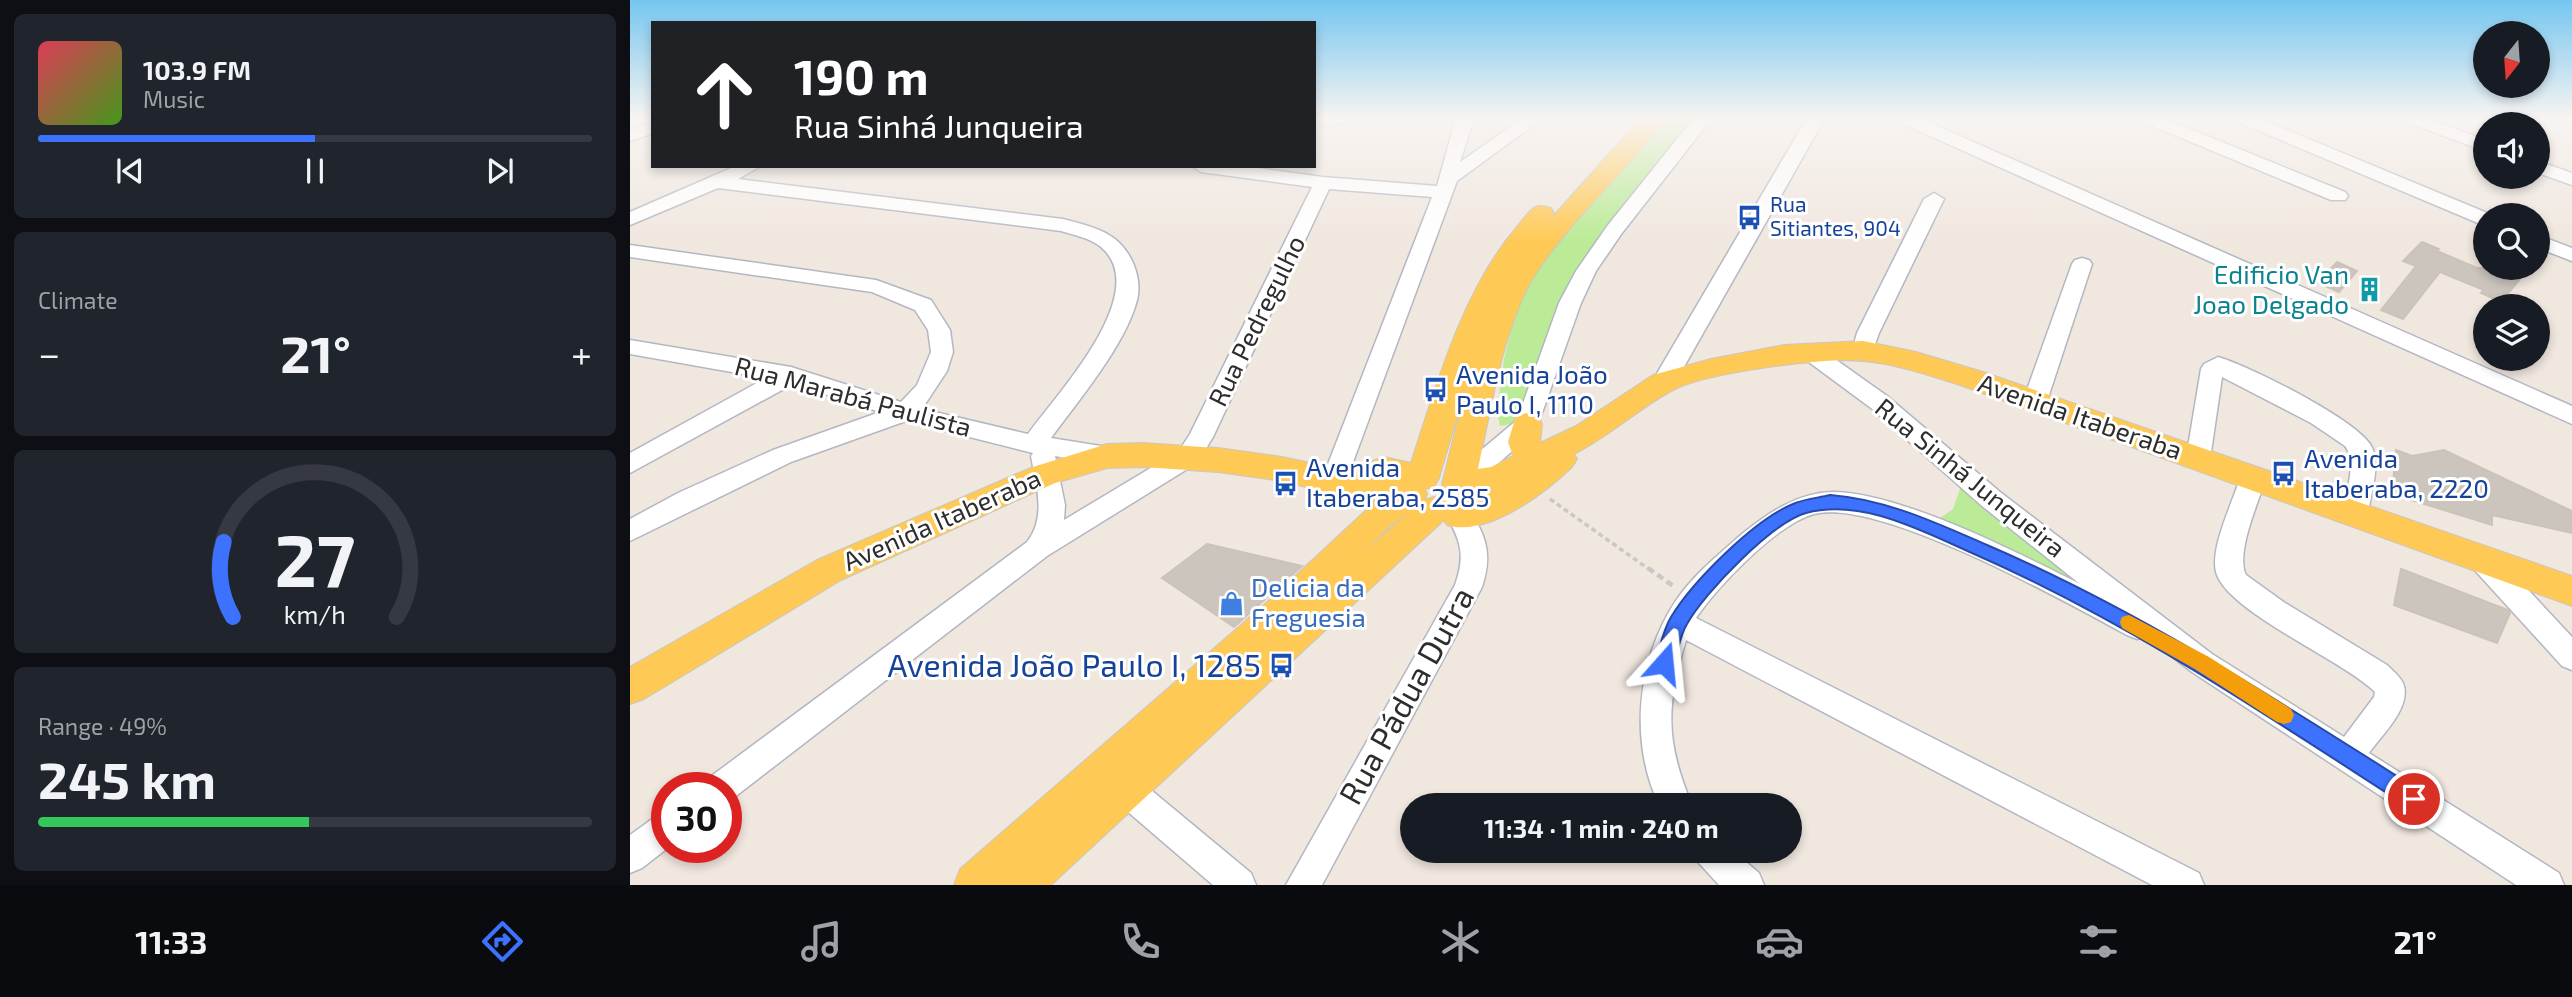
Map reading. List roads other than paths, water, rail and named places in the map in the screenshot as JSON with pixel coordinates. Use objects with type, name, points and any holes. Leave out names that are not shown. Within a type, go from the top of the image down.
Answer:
[{"type":"main road","points":[[1440,497],[1450,391],[1499,271],[1514,245],[1593,159]]},
{"type":"main road","points":[[1440,497],[1507,304],[1521,275],[1557,227],[1617,159]]},
{"type":"main road","name":"Avenida Itaberaba","points":[[630,687],[829,570],[1044,475],[1107,456],[1188,457],[1337,473],[1440,497],[1499,505],[1537,471],[1664,382],[1723,367],[1810,352],[1863,351],[1944,370],[2572,591]]},
{"type":"main road","points":[[1527,424],[1524,442],[1537,471]]},
{"type":"main road","points":[[1019,885],[1115,780],[1378,517],[1440,497]]},
{"type":"main road","points":[[976,885],[1115,780]]},
{"type":"street","points":[[1337,473],[1446,185],[1452,159]]},
{"type":"street","points":[[1215,168],[1323,183],[1446,185],[1480,159]]},
{"type":"street","points":[[1440,497],[1527,424],[1570,303],[1586,271],[1615,229],[1670,159]]},
{"type":"street","points":[[1664,382],[1792,159]]},
{"type":"street","points":[[1997,159],[2572,416]]},
{"type":"street","points":[[2248,159],[2338,196]]},
{"type":"street","points":[[2354,159],[2473,214]]},
{"type":"street","points":[[630,219],[747,168]]},
{"type":"street","points":[[2550,172],[2572,180]]},
{"type":"street","points":[[716,181],[1063,225],[1097,236],[1109,244],[1124,266],[1128,287],[1127,300],[1044,475],[1049,533],[1037,549]]},
{"type":"street","name":"Rua Pedregulho","points":[[1188,457],[1201,437],[1323,183]]},
{"type":"street","points":[[1863,351],[1868,333],[1934,198]]},
{"type":"street","points":[[2550,246],[2572,255]]},
{"type":"street","points":[[630,251],[876,286],[923,304],[939,330],[942,352],[936,371],[925,390],[906,412],[782,456],[687,500],[630,531]]},
{"type":"street","points":[[2035,401],[2082,264]]},
{"type":"street","name":"Rua Marabá Paulista","points":[[630,347],[791,376],[906,412],[1044,475],[1074,514],[1100,513]]},
{"type":"street","name":"Rua Sinhá Junqueira","points":[[1810,352],[1879,402],[1991,499],[2202,663],[2547,885]]},
{"type":"street","points":[[2198,459],[2207,390],[2212,369],[2218,365],[2316,415],[2356,440],[2361,450],[2363,465],[2355,514]]},
{"type":"street","points":[[630,464],[791,376]]},
{"type":"street","points":[[742,772],[1037,549],[1188,457]]},
{"type":"street","points":[[2253,478],[2230,553],[2233,582],[2276,611],[2353,656],[2375,672],[2390,688],[2389,701],[2348,756]]},
{"type":"street","name":"Rua Pádua Dutra","points":[[1303,885],[1476,568],[1476,547],[1440,497]]},
{"type":"street","points":[[1671,793],[1660,766],[1654,738],[1657,683],[1686,611],[1706,583],[1732,557],[1784,516],[1814,505],[1848,503],[1910,520],[2022,568],[2202,663]]},
{"type":"street","points":[[2479,557],[2572,657]]},
{"type":"street","points":[[1686,611],[2187,885]]},
{"type":"street","points":[[1115,780],[1240,885]]},
{"type":"street","points":[[630,856],[651,840]]},
{"type":"street","points":[[1721,863],[1747,885]]},
{"type":"place","name":"Rua Sitiantes, 904","points":[[1750,217]]},
{"type":"place","name":"Edificio Van Joao Delgado","points":[[2369,290]]},
{"type":"place","name":"Avenida João Paulo I, 1110","points":[[1436,390]]},
{"type":"place","name":"Avenida Itaberaba, 2220","points":[[2284,474]]},
{"type":"place","name":"Avenida Itaberaba, 2585","points":[[1286,483]]},
{"type":"place","name":"Delicia da Freguesia","points":[[1231,603]]},
{"type":"place","name":"Avenida João Paulo I, 1285","points":[[1281,666]]}]
